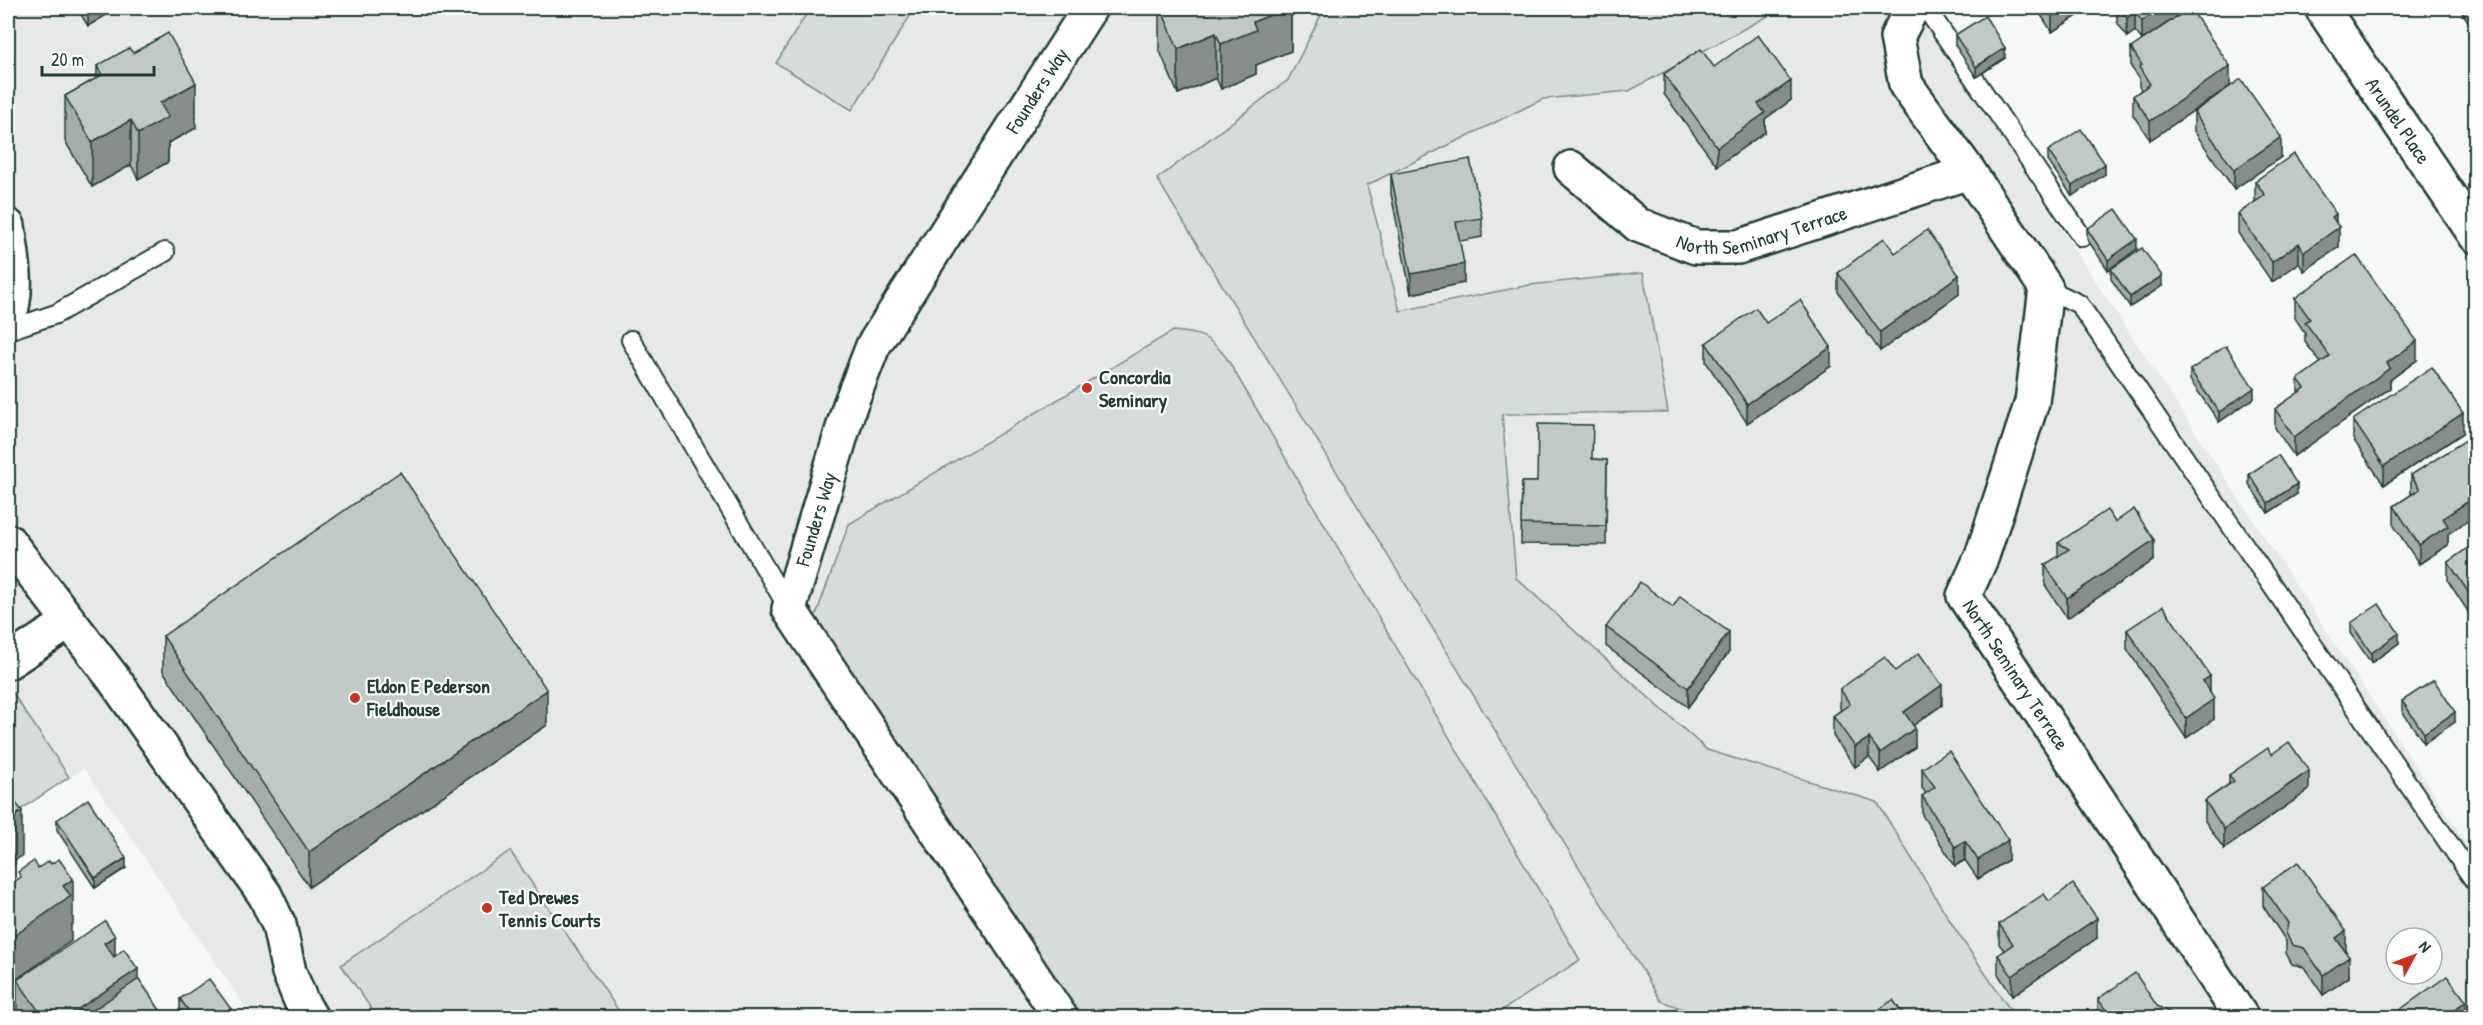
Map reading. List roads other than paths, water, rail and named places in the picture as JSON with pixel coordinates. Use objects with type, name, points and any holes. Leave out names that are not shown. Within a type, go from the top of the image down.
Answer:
[{"type":"street","name":"Founders Way","points":[[789,609],[850,405],[873,346],[1090,8]]},
{"type":"street","points":[[1912,8],[1897,37],[1906,85],[1969,172],[2046,288]]},
{"type":"street","name":"Arundel Place","points":[[2322,8],[2475,236]]},
{"type":"street","name":"North Seminary Terrace","points":[[1570,168],[1638,225],[1696,247],[1738,247],[1969,172]]},
{"type":"street","points":[[8,226],[15,273],[13,307],[8,320]]},
{"type":"street","name":"North Seminary Terrace","points":[[2046,288],[2032,402],[1982,556],[1964,596],[2242,1017]]},
{"type":"street","points":[[8,541],[113,678],[265,896],[279,925],[289,972],[301,1001],[311,1017]]},
{"type":"street","points":[[789,609],[1061,1017]]},
{"type":"street","points":[[8,662],[69,622]]},
{"type":"lane","points":[[1926,8],[2082,237]]},
{"type":"lane","points":[[8,330],[56,314],[165,252]]},
{"type":"lane","points":[[2046,288],[2079,304],[2475,883]]},
{"type":"lane","points":[[631,340],[789,609]]},
{"type":"place","name":"Concordia Seminary","points":[[1087,388]]},
{"type":"place","name":"Eldon E Pederson Fieldhouse","points":[[355,698]]},
{"type":"place","name":"Ted Drewes Tennis Courts","points":[[487,908]]}]
